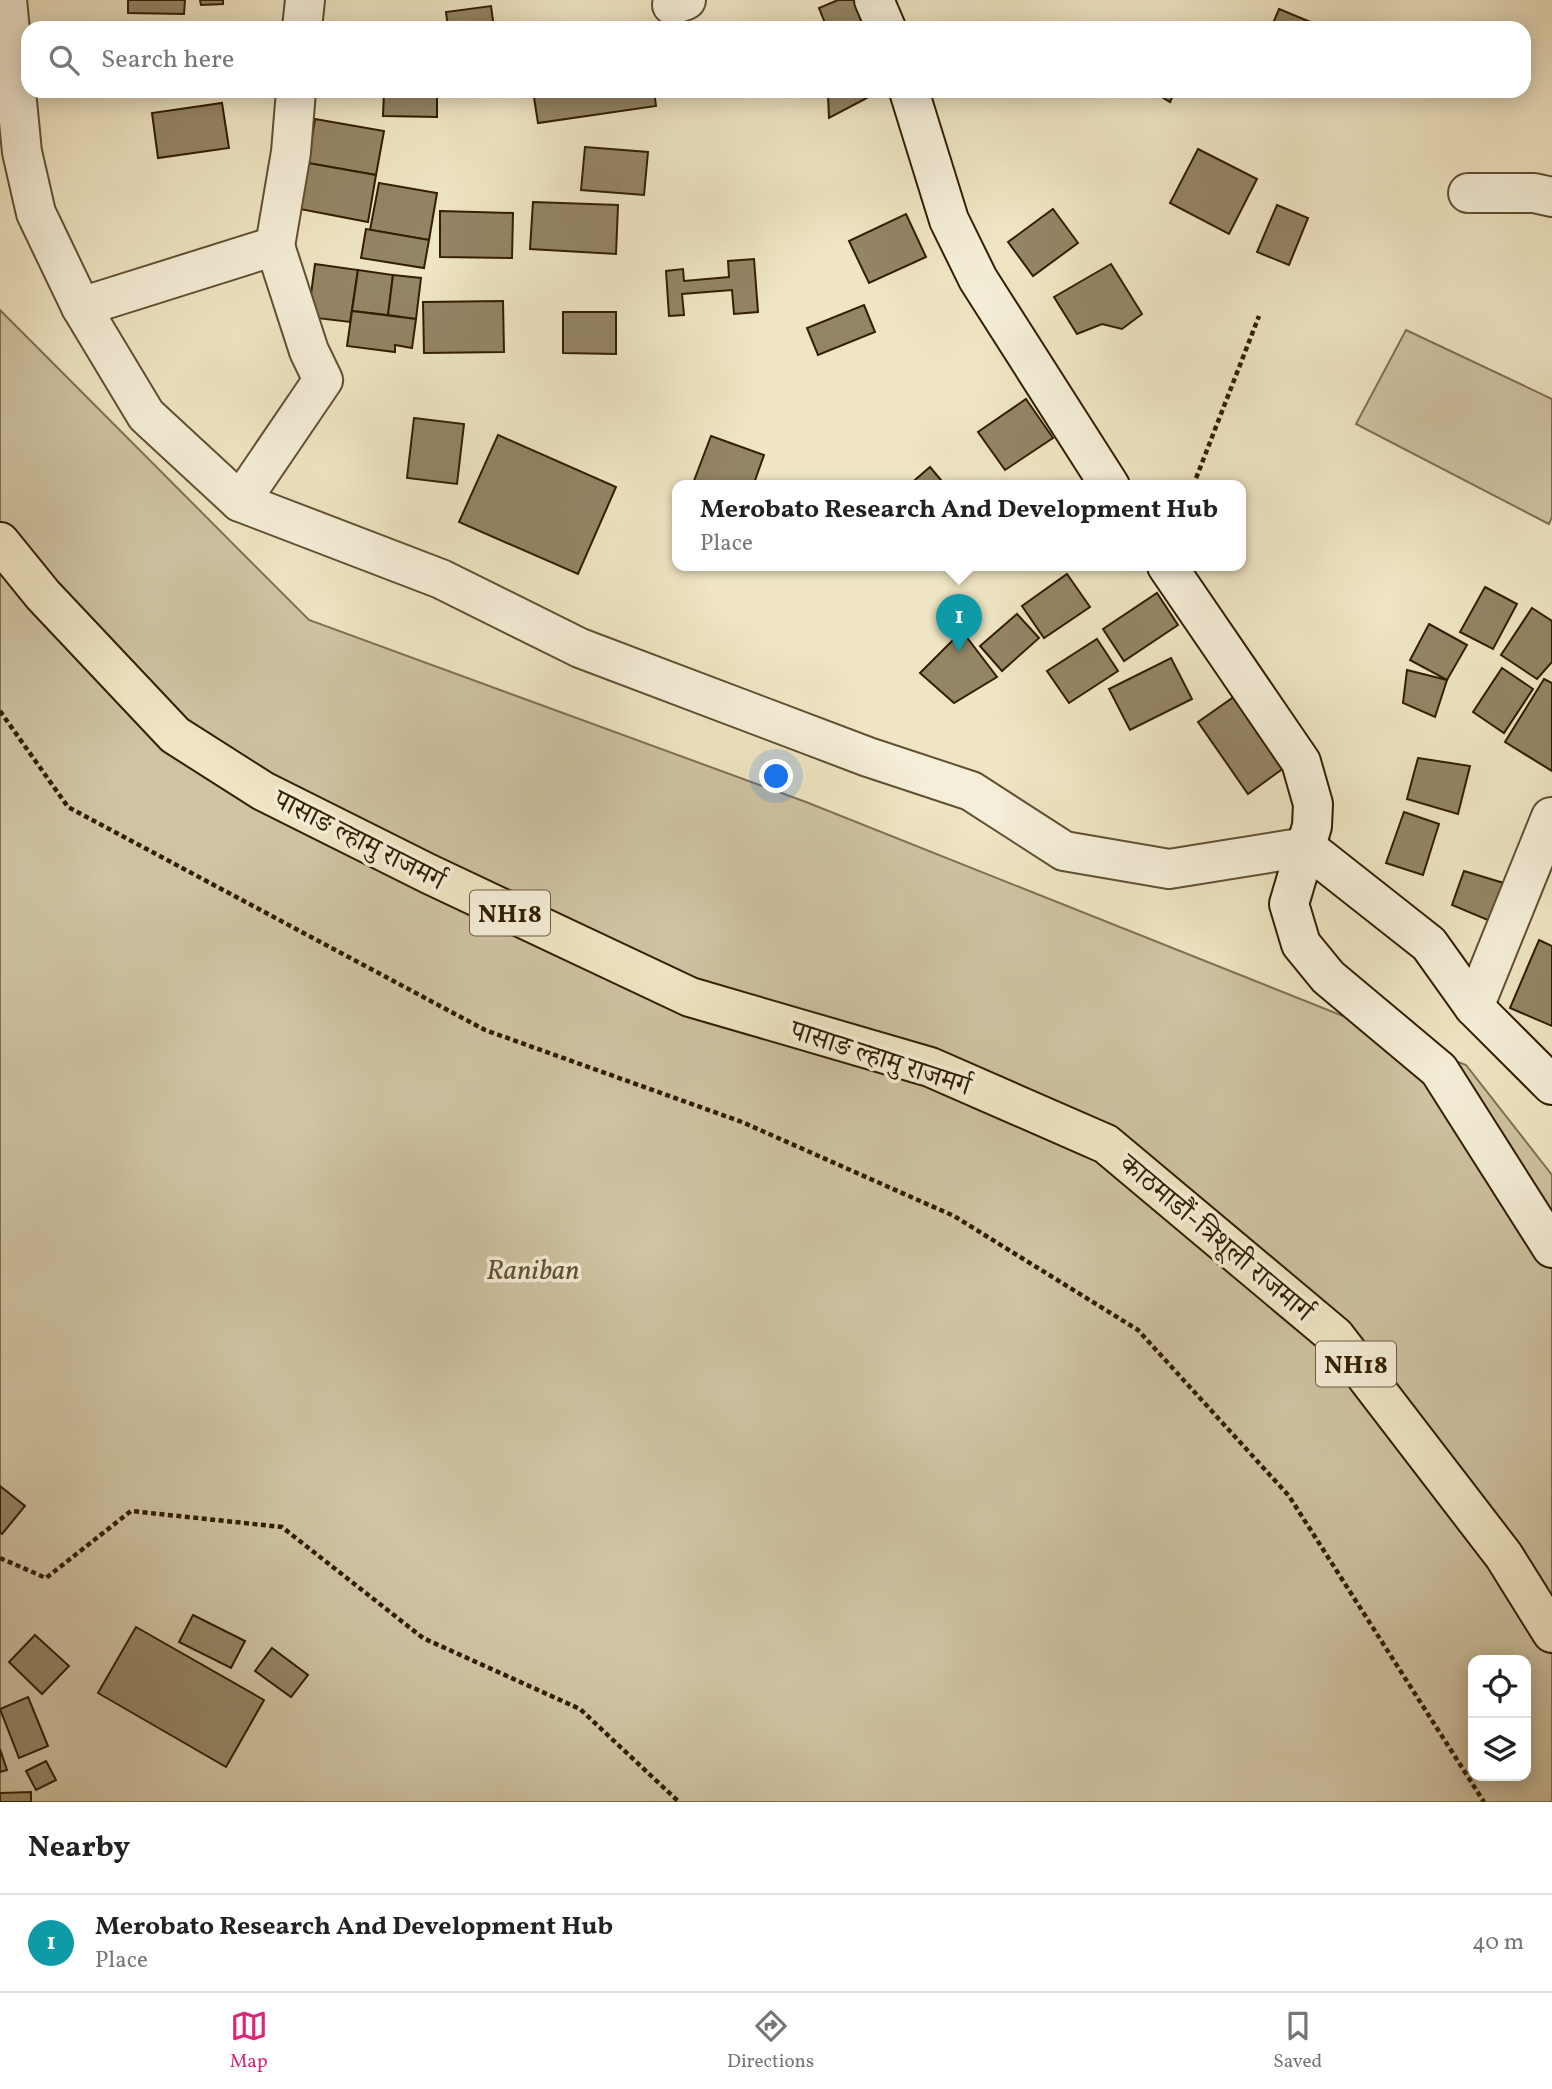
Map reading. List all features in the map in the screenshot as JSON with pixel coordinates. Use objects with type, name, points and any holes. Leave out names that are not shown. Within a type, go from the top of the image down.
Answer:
[{"type":"main road","name":"पासाङ ल्हामु राजमर्ग","points":[[0,542],[43,595],[175,735],[263,790],[429,874],[690,997],[930,1067],[1106,1144]]},
{"type":"main road","name":"काठमाडौं-त्रिशूली राजमार्ग","points":[[1106,1144],[1335,1336],[1504,1556],[1552,1633]]},
{"type":"street","points":[[7,0],[22,152],[36,213],[81,307],[146,415],[240,502],[441,579],[580,648],[868,757],[971,791],[1064,851],[1169,869],[1306,847],[1429,944],[1475,1007],[1552,1085]]},
{"type":"street","points":[[303,21],[305,0]]},
{"type":"street","points":[[874,0],[883,21]]},
{"type":"street","points":[[240,502],[323,380],[309,351],[275,246],[291,152],[295,98]]},
{"type":"street","points":[[911,98],[948,219],[978,279],[1106,480]]},
{"type":"street","points":[[1468,193],[1534,193],[1552,197]]},
{"type":"street","points":[[81,307],[275,246]]},
{"type":"street","points":[[1170,571],[1301,762],[1313,804],[1312,826],[1289,904],[1301,944],[1328,977],[1439,1070],[1526,1202],[1552,1248]]},
{"type":"street","points":[[1475,1007],[1551,817]]},
{"type":"path","points":[[1195,480],[1259,316]]},
{"type":"path","points":[[0,711],[68,807],[485,1030],[742,1122],[954,1216],[1139,1330],[1289,1496],[1484,1802]]},
{"type":"path","points":[[0,1558],[46,1578],[131,1511],[282,1527],[423,1638],[580,1709],[679,1802]]},
{"type":"green space","name":"Raniban","points":[[0,310],[309,620],[806,802],[1466,1065],[1552,1175],[1552,1802],[0,1802]]},
{"type":"green space","points":[[1406,330],[1552,399],[1552,517],[1549,524],[1356,424]]},
{"type":"building","points":[[128,0],[185,0],[184,14],[128,13]]},
{"type":"building","points":[[200,0],[223,0],[223,4],[201,5]]},
{"type":"building","points":[[838,0],[862,0],[871,21],[824,21],[819,8]]},
{"type":"building","points":[[491,6],[493,21],[447,21],[446,12]]},
{"type":"building","points":[[1279,9],[1308,21],[1274,21]]},
{"type":"building","points":[[384,98],[437,98],[437,117],[383,116]]},
{"type":"building","points":[[534,98],[655,98],[656,106],[538,123]]},
{"type":"building","points":[[828,98],[867,98],[829,118]]},
{"type":"building","points":[[222,103],[229,148],[158,158],[152,113]]},
{"type":"building","points":[[315,119],[384,131],[376,175],[308,163]]},
{"type":"building","points":[[585,147],[648,152],[644,195],[581,190]]},
{"type":"building","points":[[1198,149],[1257,179],[1229,234],[1170,203]]},
{"type":"building","points":[[308,163],[376,175],[368,222],[300,209]]},
{"type":"building","points":[[379,183],[437,193],[429,240],[370,230]]},
{"type":"building","points":[[533,202],[618,205],[616,254],[530,249]]},
{"type":"building","points":[[1277,205],[1308,218],[1289,265],[1257,252]]},
{"type":"building","points":[[1053,209],[1078,243],[1033,276],[1008,242]]},
{"type":"building","points":[[440,211],[513,213],[512,258],[440,257]]},
{"type":"building","points":[[906,214],[926,257],[869,283],[849,241]]},
{"type":"building","points":[[366,229],[429,240],[424,268],[361,258]]},
{"type":"building","points":[[754,259],[758,312],[734,314],[732,290],[682,294],[684,315],[669,316],[666,271],[683,269],[684,281],[729,277],[728,261]]},
{"type":"building","points":[[315,264],[358,270],[350,322],[308,317]]},
{"type":"building","points":[[1111,264],[1142,314],[1122,329],[1102,324],[1077,334],[1054,297]]},
{"type":"building","points":[[358,270],[393,275],[388,315],[352,311]]},
{"type":"building","points":[[393,275],[421,278],[416,319],[388,315]]},
{"type":"building","points":[[503,301],[504,352],[424,353],[423,302]]},
{"type":"building","points":[[864,305],[875,332],[818,355],[807,328]]},
{"type":"building","points":[[352,311],[416,319],[412,348],[395,345],[395,352],[347,346]]},
{"type":"building","points":[[563,312],[616,312],[616,354],[563,353]]},
{"type":"building","points":[[1026,399],[1053,438],[1005,470],[978,432]]},
{"type":"building","points":[[414,418],[464,424],[457,484],[407,478]]},
{"type":"building","points":[[498,435],[616,487],[578,574],[459,522]]},
{"type":"building","points":[[711,436],[764,455],[755,480],[694,480]]},
{"type":"building","points":[[930,467],[941,480],[915,480]]},
{"type":"building","points":[[1067,574],[1090,607],[1044,638],[1022,606]]},
{"type":"building","points":[[1485,587],[1517,604],[1493,649],[1460,632]]},
{"type":"building","points":[[1157,593],[1178,625],[1124,661],[1103,629]]},
{"type":"building","points":[[1532,608],[1552,621],[1552,662],[1537,679],[1501,655]]},
{"type":"building","points":[[1017,614],[1039,638],[1002,671],[980,646]]},
{"type":"building","points":[[1429,624],[1467,645],[1447,680],[1410,660]]},
{"type":"building","points":[[962,631],[997,677],[954,703],[920,673]]},
{"type":"building","points":[[1097,639],[1118,671],[1069,703],[1047,671]]},
{"type":"building","points":[[1171,658],[1192,699],[1130,730],[1109,689]]},
{"type":"building","points":[[1502,668],[1533,689],[1504,733],[1473,712]]},
{"type":"building","points":[[1407,670],[1447,680],[1435,717],[1403,703]]},
{"type":"building","points":[[1544,679],[1552,683],[1552,771],[1505,742]]},
{"type":"building","points":[[1238,694],[1288,765],[1248,794],[1198,722]]},
{"type":"building","points":[[1418,758],[1470,766],[1458,814],[1407,799]]},
{"type":"building","points":[[1404,812],[1439,824],[1423,875],[1386,863]]},
{"type":"building","points":[[1464,871],[1517,887],[1502,926],[1452,905]]},
{"type":"building","points":[[1539,940],[1552,946],[1552,1026],[1510,1008]]},
{"type":"building","points":[[0,1486],[25,1506],[2,1534],[0,1533]]},
{"type":"building","points":[[193,1615],[245,1641],[231,1668],[179,1642]]},
{"type":"building","points":[[136,1627],[264,1700],[226,1767],[98,1693]]},
{"type":"building","points":[[35,1635],[69,1666],[42,1694],[9,1662]]},
{"type":"building","points":[[272,1648],[308,1675],[291,1697],[255,1671]]},
{"type":"building","points":[[28,1697],[48,1746],[19,1758],[0,1709]]},
{"type":"building","points":[[0,1749],[7,1770],[0,1772]]},
{"type":"building","points":[[46,1761],[56,1780],[36,1790],[26,1771]]},
{"type":"building","points":[[31,1792],[31,1802],[0,1802],[0,1793]]},
{"type":"place","name":"Merobato Research And Development Hub","points":[[959,652]]}]
